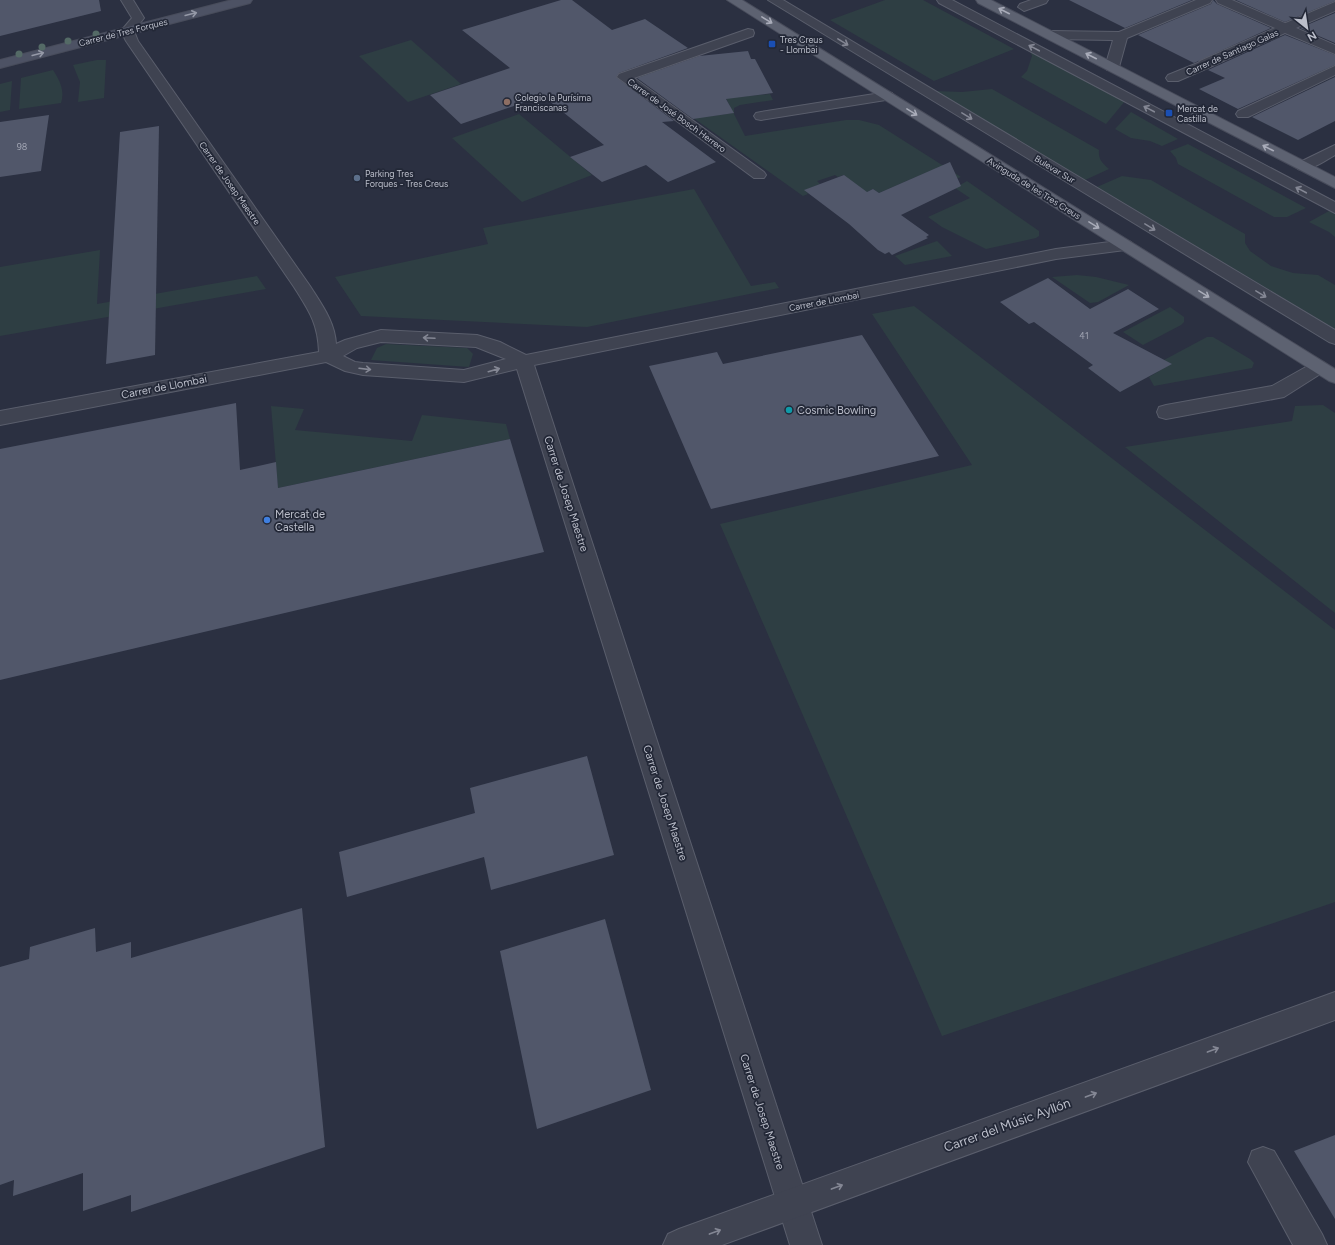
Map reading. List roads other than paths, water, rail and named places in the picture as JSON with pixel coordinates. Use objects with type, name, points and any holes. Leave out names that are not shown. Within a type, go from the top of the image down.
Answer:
[{"type":"main road","name":"Carrer de Tres Forques","points":[[0,52],[206,0]]},
{"type":"main road","name":"Carrer de Tres Forques","points":[[0,64],[246,0]]},
{"type":"main road","name":"Avinguda de les Tres Creus","points":[[733,0],[1335,377]]},
{"type":"main road","points":[[982,0],[1335,183]]},
{"type":"street","points":[[126,0],[138,18],[127,31]]},
{"type":"street","name":"Bulevar Sur","points":[[774,0],[1335,338]]},
{"type":"street","points":[[943,0],[1335,208]]},
{"type":"street","points":[[1024,7],[1042,0]]},
{"type":"street","points":[[1051,36],[1121,36],[1206,0]]},
{"type":"street","points":[[1222,0],[1335,50]]},
{"type":"street","name":"Carrer de Santiago Galas","points":[[1173,78],[1335,6]]},
{"type":"street","name":"Carrer de Josep Maestre","points":[[127,31],[149,68],[302,286],[323,321],[327,334],[328,356]]},
{"type":"street","name":"Carrer de José Bosch Herrero","points":[[748,33],[624,77],[759,175]]},
{"type":"street","points":[[1112,67],[1121,36]]},
{"type":"street","points":[[1243,114],[1335,70]]},
{"type":"street","points":[[761,116],[887,96]]},
{"type":"street","points":[[1303,166],[1335,149]]},
{"type":"street","name":"Carrer de Llombai","points":[[328,356],[351,367],[363,370],[464,376],[524,361],[1056,254],[1126,245]]},
{"type":"street","name":"Carrer de Llombai","points":[[0,418],[328,356],[351,344],[382,336],[477,341],[494,346],[524,361]]},
{"type":"street","name":"Carrer de Josep Maestre","points":[[524,361],[806,1245]]},
{"type":"street","points":[[1166,412],[1277,392],[1319,367]]},
{"type":"street","name":"Carrer del Músic Ayllón","points":[[678,1245],[1335,1006]]},
{"type":"street","points":[[1263,1162],[1312,1245]]},
{"type":"place","name":"Tres Creus - Llombai","points":[[772,44]]},
{"type":"place","name":"Colegio la Purísima Franciscanas","points":[[507,102]]},
{"type":"place","name":"Mercat de Castilla","points":[[1169,113]]},
{"type":"place","name":"Parking Tres Forques - Tres Creus","points":[[357,178]]},
{"type":"place","name":"Cosmic Bowling","points":[[789,410]]},
{"type":"place","name":"Mercat de Castella","points":[[267,520]]}]
